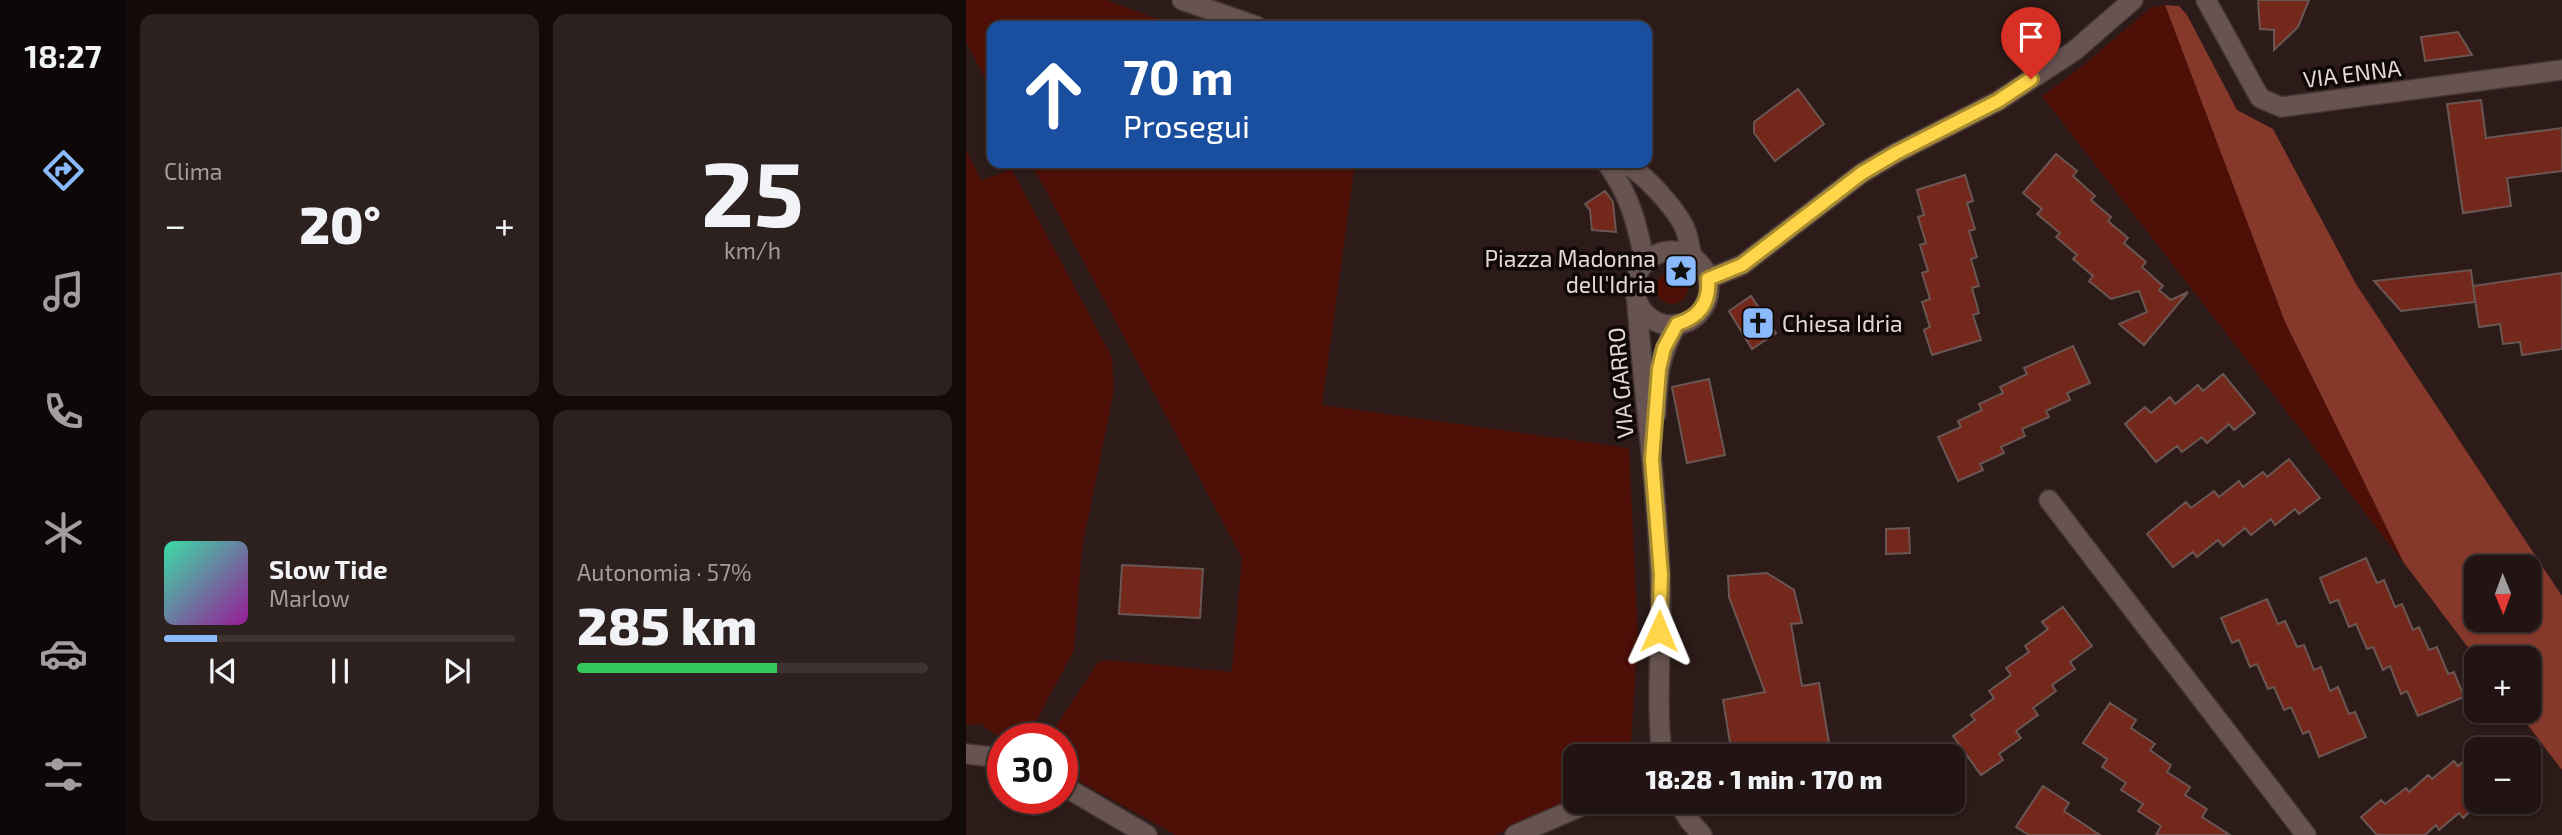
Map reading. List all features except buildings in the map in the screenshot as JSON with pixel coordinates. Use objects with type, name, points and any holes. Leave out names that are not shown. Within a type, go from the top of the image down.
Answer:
[{"type":"street","points":[[1182,0],[1242,21]]},
{"type":"street","points":[[1708,279],[1742,265],[1862,173],[1998,101],[2074,51],[2133,0]]},
{"type":"street","name":"VIA ENNA","points":[[2206,0],[2260,98],[2281,107],[2562,70]]},
{"type":"street","points":[[1611,168],[1624,187],[1633,208],[1645,262]]},
{"type":"street","points":[[1634,168],[1678,216],[1687,233],[1692,256]]},
{"type":"street","points":[[1680,251],[1692,256],[1708,279],[1706,303],[1689,321],[1665,324],[1653,320],[1637,302],[1634,288],[1637,273],[1655,254],[1680,251]]},
{"type":"street","name":"VIA GARRO","points":[[1637,302],[1661,575],[1661,744]]},
{"type":"street","name":"VIA GARRO","points":[[1652,460],[1659,369],[1664,348],[1677,324]]},
{"type":"street","points":[[2049,500],[2306,835]]},
{"type":"street","points":[[966,754],[987,756]]},
{"type":"street","points":[[1078,794],[1147,835]]},
{"type":"street","points":[[1514,835],[1563,814]]},
{"type":"street","points":[[1685,814],[1702,835]]},
{"type":"shaded area","points":[[966,0],[1107,0],[1162,21],[987,21],[987,82],[966,42]]},
{"type":"shaded area","points":[[2165,5],[2285,322],[2404,563],[2042,96],[2152,7]]},
{"type":"shaded area","points":[[2165,5],[2179,6],[2187,15],[2237,110],[2273,129],[2356,284],[2535,555],[2464,555],[2464,632],[2541,632],[2541,564],[2562,596],[2562,770],[2541,742],[2541,737],[2537,737],[2526,723],[2541,723],[2541,646],[2467,646],[2404,563],[2285,322]]},
{"type":"shaded area","points":[[966,150],[981,180],[1012,170],[1112,357],[1114,390],[1082,548],[1074,650],[1035,723],[987,723],[987,728],[981,724],[966,725]]},
{"type":"shaded area","points":[[1034,168],[1354,168],[1322,405],[1629,448],[1638,636],[1631,744],[1563,744],[1563,803],[1495,835],[1176,835],[1078,781],[1078,723],[1058,723],[1098,662],[1109,660],[1232,672],[1242,558]]},
{"type":"shaded area","points":[[1672,272],[1684,276],[1688,288],[1684,300],[1672,304],[1660,300],[1656,288],[1660,276]]},
{"type":"place","name":"Piazza Madonna dell'Idria","points":[[1681,271]]},
{"type":"place","name":"Chiesa Idria","points":[[1758,323]]},
{"type":"route","points":[[1659,631],[1661,575],[1652,460],[1659,369],[1664,348],[1677,324],[1689,321],[1706,303],[1708,279],[1742,265],[1862,173],[1998,101],[2031,79]]}]
